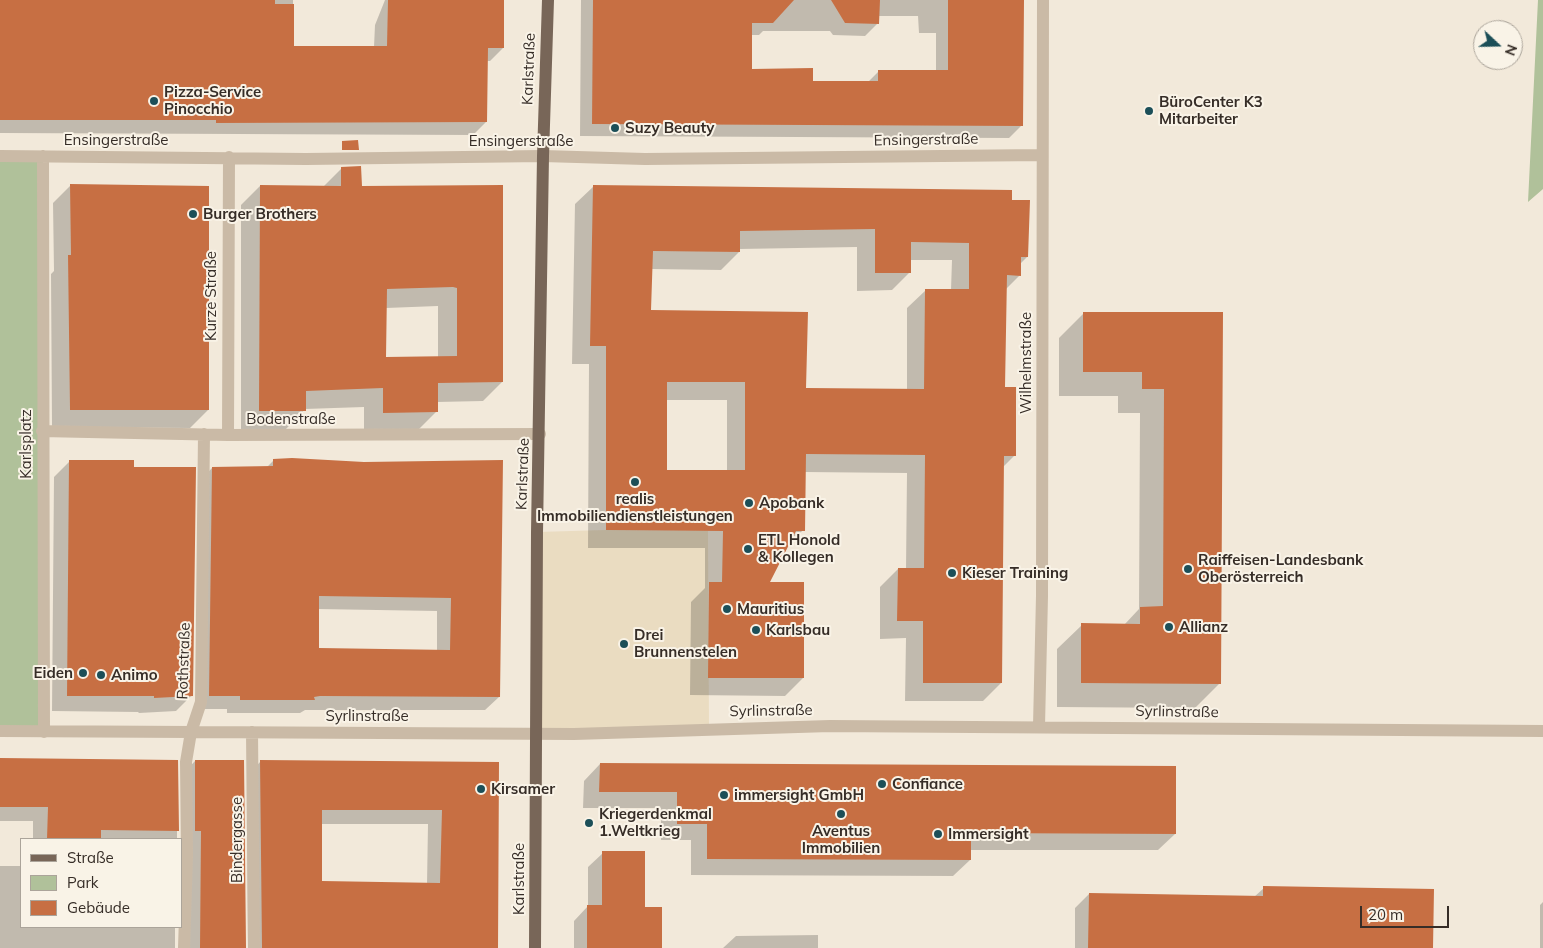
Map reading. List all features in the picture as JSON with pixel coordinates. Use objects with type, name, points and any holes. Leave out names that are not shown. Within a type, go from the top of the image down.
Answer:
[{"type":"main road","name":"Karlstraße","points":[[535,948],[543,156],[548,0]]},
{"type":"street","name":"Wilhelmstraße","points":[[1039,726],[1042,578],[1044,0]]},
{"type":"street","name":"Ensingerstraße","points":[[0,156],[306,159],[543,156],[663,158],[1042,155]]},
{"type":"street","name":"Karlsplatz","points":[[43,156],[44,732]]},
{"type":"street","name":"Kurze Straße","points":[[228,435],[229,157]]},
{"type":"street","name":"Bodenstraße","points":[[42,431],[228,435],[540,434]]},
{"type":"street","name":"Rothstraße","points":[[184,948],[187,855],[186,762],[191,732],[201,702],[204,434]]},
{"type":"street","name":"Syrlinstraße","points":[[0,732],[574,734],[830,726],[1543,731]]},
{"type":"street","name":"Bindergasse","points":[[252,732],[254,948]]},
{"type":"green space","points":[[1538,0],[1543,0],[1543,189],[1528,202]]},
{"type":"green space","points":[[0,156],[43,156],[44,732],[0,731]]},
{"type":"shaded area","points":[[606,530],[708,531],[709,728],[536,733],[537,532]]},
{"type":"building","points":[[0,0],[275,0],[275,4],[294,4],[294,46],[387,46],[388,0],[504,0],[504,48],[488,48],[487,122],[216,123],[216,120],[0,120]]},
{"type":"building","points":[[593,0],[794,0],[773,23],[752,23],[752,69],[813,68],[813,81],[878,81],[878,70],[948,70],[948,0],[1024,0],[1023,126],[592,124]]},
{"type":"building","points":[[831,0],[880,0],[879,24],[845,23]]},
{"type":"building","points":[[358,140],[359,150],[342,150],[342,141]]},
{"type":"building","points":[[361,166],[362,186],[503,185],[503,382],[438,383],[438,412],[383,413],[383,388],[306,391],[306,411],[259,411],[260,185],[341,186],[341,167]],"holes":[[[457,288],[457,356],[386,357],[387,289]]]},
{"type":"building","points":[[70,184],[209,186],[209,410],[70,410],[68,255],[71,255]]},
{"type":"building","points":[[593,185],[1012,190],[1012,200],[1030,200],[1028,257],[1021,257],[1021,276],[1007,275],[1005,387],[1016,387],[1016,456],[1004,456],[1002,683],[923,683],[923,621],[897,621],[898,568],[924,568],[925,455],[806,454],[805,531],[796,531],[770,582],[804,582],[804,678],[708,678],[709,582],[722,582],[723,531],[606,530],[606,346],[590,346]],"holes":[[[875,229],[875,273],[911,273],[911,242],[969,243],[969,289],[925,289],[924,389],[806,388],[808,312],[651,310],[653,251],[740,252],[740,231]],[[667,382],[745,382],[745,470],[667,470]]]},
{"type":"building","points":[[1083,312],[1223,312],[1221,684],[1081,683],[1081,623],[1140,624],[1140,607],[1163,606],[1164,389],[1142,389],[1142,372],[1083,372]]},
{"type":"building","points":[[292,458],[364,462],[503,460],[500,697],[320,696],[314,697],[315,700],[240,700],[240,696],[209,696],[212,467],[273,466],[273,459]],"holes":[[[319,596],[451,598],[450,650],[319,648]]]},
{"type":"building","points":[[69,460],[134,460],[134,467],[196,467],[193,696],[154,698],[154,696],[67,696]]},
{"type":"building","points":[[0,758],[178,760],[179,831],[101,830],[101,838],[47,838],[48,807],[0,807]]},
{"type":"building","points":[[195,760],[244,760],[246,948],[200,948],[201,831],[195,831]]},
{"type":"building","points":[[260,760],[499,762],[498,948],[262,948]],"holes":[[[322,810],[442,810],[440,883],[322,881]]]},
{"type":"building","points":[[600,763],[1176,766],[1176,834],[971,833],[971,860],[707,859],[707,824],[677,824],[677,792],[599,792]]},
{"type":"building","points":[[602,851],[645,851],[645,907],[662,907],[662,948],[587,948],[587,905],[602,905]]},
{"type":"building","points":[[1263,886],[1434,889],[1433,948],[1088,948],[1089,893],[1263,896]]},
{"type":"place","name":"Pizza-Service Pinocchio","points":[[154,101]]},
{"type":"place","name":"BüroCenter K3 Mitarbeiter","points":[[1149,111]]},
{"type":"place","name":"Suzy Beauty","points":[[615,128]]},
{"type":"place","name":"Burger Brothers","points":[[193,214]]},
{"type":"place","name":"realis Immobiliendienstleistungen","points":[[635,482]]},
{"type":"place","name":"Apobank","points":[[749,503]]},
{"type":"place","name":"ETL Honold & Kollegen","points":[[748,549]]},
{"type":"place","name":"Raiffeisen-Landesbank Oberösterreich","points":[[1188,569]]},
{"type":"place","name":"Kieser Training","points":[[952,573]]},
{"type":"place","name":"Mauritius","points":[[727,609]]},
{"type":"place","name":"Allianz","points":[[1169,627]]},
{"type":"place","name":"Karlsbau","points":[[756,630]]},
{"type":"place","name":"Drei Brunnenstelen","points":[[624,644]]},
{"type":"place","name":"Eiden","points":[[83,673]]},
{"type":"place","name":"Animo","points":[[101,675]]},
{"type":"place","name":"Confiance","points":[[882,784]]},
{"type":"place","name":"Kirsamer","points":[[481,789]]},
{"type":"place","name":"immersight GmbH","points":[[724,795]]},
{"type":"place","name":"Aventus Immobilien","points":[[841,814]]},
{"type":"place","name":"Kriegerdenkmal 1.Weltkrieg","points":[[589,823]]},
{"type":"place","name":"Immersight","points":[[938,834]]}]
